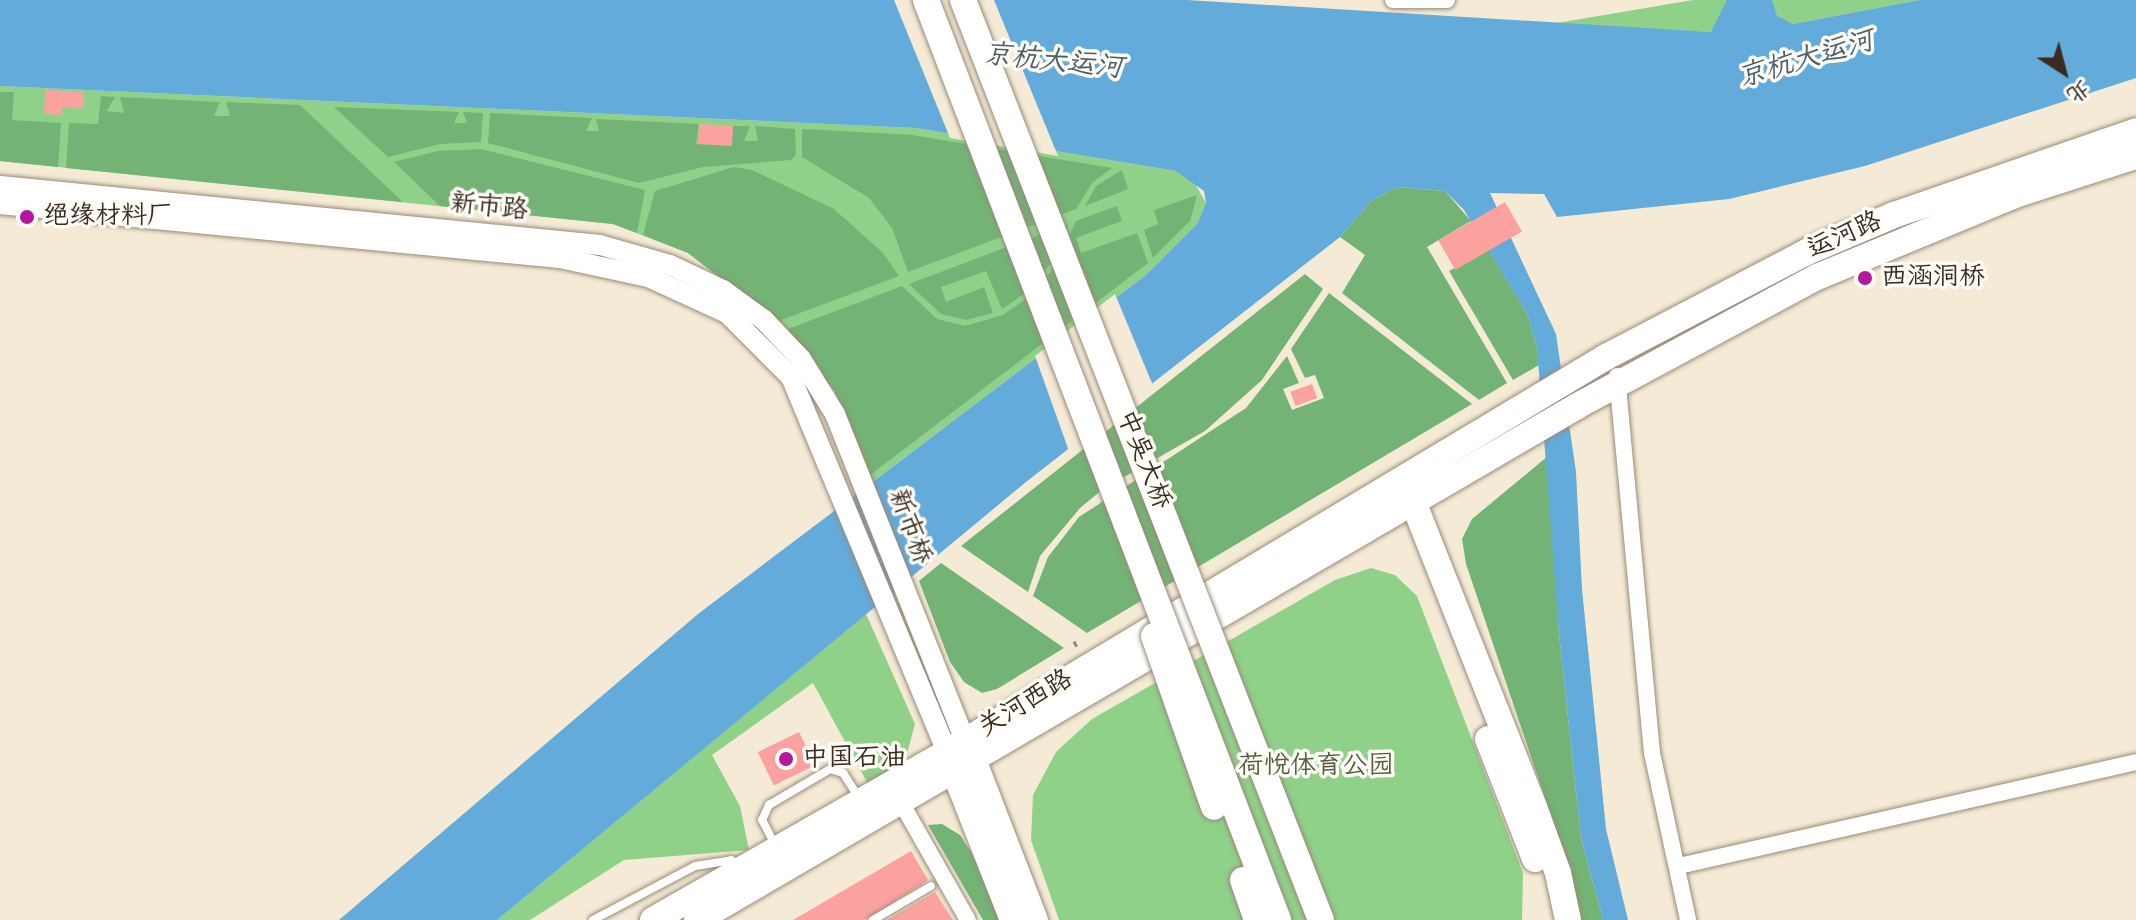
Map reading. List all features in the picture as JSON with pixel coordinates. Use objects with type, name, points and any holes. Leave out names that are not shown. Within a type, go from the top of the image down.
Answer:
[{"type":"main road","name":"中吴大桥","points":[[926,0],[1278,920]]},
{"type":"main road","name":"中吴大桥","points":[[963,0],[1321,920]]},
{"type":"main road","name":"运河路","points":[[1404,500],[1527,406],[1570,378],[1807,252],[1894,215],[2136,131]]},
{"type":"main road","name":"运河路","points":[[1404,500],[1534,433],[1579,405],[1817,277],[1904,237],[2136,156]]},
{"type":"main road","points":[[1149,475],[1200,572],[1339,920]]},
{"type":"main road","points":[[1114,486],[1167,683],[1257,920]]},
{"type":"main road","points":[[1404,500],[1541,875],[1549,920]]},
{"type":"main road","points":[[1404,500],[1534,807],[1558,873],[1568,920]]},
{"type":"main road","name":"关河西路","points":[[653,920],[861,802],[960,756],[1404,500]]},
{"type":"main road","points":[[960,756],[1013,920]]},
{"type":"main road","points":[[960,756],[1035,920]]},
{"type":"main road","name":"关河西路","points":[[697,920],[728,908],[902,804],[960,756]]},
{"type":"street","points":[[1393,0],[1447,0]]},
{"type":"street","name":"新市路","points":[[0,186],[600,245],[670,265],[723,290],[764,320],[801,359],[835,414],[864,482]]},
{"type":"street","name":"新市路","points":[[0,204],[544,256],[648,277],[727,313],[756,337],[791,377],[843,494]]},
{"type":"street","points":[[1606,357],[1621,383],[1652,753],[1679,866],[1681,906],[1688,920]]},
{"type":"street","name":"新市桥","points":[[864,482],[905,590],[960,756]]},
{"type":"street","name":"新市桥","points":[[843,494],[882,603],[960,756]]},
{"type":"street","points":[[1679,866],[2136,762]]},
{"type":"street","points":[[902,804],[968,920]]},
{"type":"lane","points":[[777,848],[762,820],[769,805],[830,769],[843,773],[861,802]]},
{"type":"lane","points":[[593,920],[695,866],[731,860],[744,867]]},
{"type":"lane","points":[[873,920],[931,886]]},
{"type":"green space","points":[[1693,0],[1919,0],[1793,24],[1712,32],[1551,24]]},
{"type":"green space","points":[[0,86],[916,128],[1176,171],[1192,178],[1206,203],[1197,224],[1146,275],[872,482],[835,392],[804,348],[751,297],[688,253],[613,224],[0,161]]},
{"type":"green space","points":[[0,92],[14,92],[12,120],[61,123],[58,167],[0,161]]},
{"type":"green space","points":[[101,96],[115,97],[107,111],[124,113],[120,97],[220,102],[214,116],[230,116],[226,102],[300,105],[403,202],[66,168],[69,123],[98,124]]},
{"type":"green space","points":[[334,107],[459,112],[454,123],[467,123],[463,112],[483,113],[481,142],[440,144],[388,157]]},
{"type":"green space","points":[[490,113],[592,118],[586,131],[599,131],[596,119],[699,124],[696,144],[731,146],[733,126],[750,126],[744,141],[758,141],[755,126],[795,129],[796,155],[791,160],[703,167],[639,183],[488,143]]},
{"type":"green space","points":[[802,129],[912,135],[1112,168],[1092,183],[1076,209],[908,272],[892,228],[869,198],[802,157]]},
{"type":"green space","points":[[481,149],[645,190],[637,233],[613,224],[440,206],[394,162],[438,151]]},
{"type":"green space","points":[[734,167],[752,170],[834,209],[883,253],[899,276],[776,322],[688,253],[643,235],[655,191]]},
{"type":"green space","points":[[1122,170],[1128,189],[1085,206],[1096,186]]},
{"type":"green space","points":[[1397,187],[1445,191],[1471,221],[1427,247],[1507,383],[1479,400],[1342,293],[1365,255],[1340,237],[1371,201]]},
{"type":"green space","points":[[1197,195],[1190,221],[1153,258],[1144,230],[1158,224],[1154,210]]},
{"type":"green space","points":[[1117,206],[1122,221],[1076,238],[1081,253],[1137,233],[1148,263],[870,475],[835,392],[785,330],[902,286],[937,319],[965,326],[1003,315],[1033,294],[1055,266],[1076,221]]},
{"type":"green space","points":[[1068,224],[1050,264],[1028,291],[1002,309],[986,271],[941,287],[946,302],[984,287],[993,313],[966,320],[941,314],[909,284]]},
{"type":"green space","points":[[1488,249],[1527,314],[1537,347],[1539,365],[1513,380],[1449,271]]},
{"type":"green space","points":[[1305,274],[1323,289],[1262,380],[1205,431],[1103,489],[1080,508],[1040,556],[1028,592],[961,546]]},
{"type":"green space","points":[[1329,293],[1472,404],[1087,633],[1033,596],[1048,557],[1079,517],[1246,408],[1287,356],[1299,383],[1283,389],[1292,410],[1324,398],[1315,375],[1305,378],[1291,349]]},
{"type":"green space","points":[[1548,456],[1559,634],[1581,838],[1603,920],[1578,920],[1571,875],[1466,564],[1462,539],[1472,519]]},
{"type":"green space","points":[[941,563],[1064,648],[997,689],[982,693],[964,682],[950,662],[919,581]]},
{"type":"green space","name":"荷悦体育公园","points":[[1371,568],[1395,575],[1417,596],[1523,873],[1522,920],[1059,920],[1031,840],[1033,795],[1056,752],[1092,719],[1335,580]]},
{"type":"green space","points":[[866,614],[915,724],[905,761],[868,784],[813,683],[712,755],[740,806],[749,850],[624,860],[530,920],[497,920]]},
{"type":"green space","points":[[942,824],[960,835],[973,855],[1002,920],[983,920],[928,825]]},
{"type":"water","name":"京杭大运河","points":[[0,0],[1187,0],[1711,32],[1727,0],[1772,0],[1777,16],[1793,24],[1919,0],[2136,0],[2136,78],[1865,166],[1729,199],[1557,217],[1544,194],[1490,193],[1556,334],[1576,472],[1582,589],[1606,829],[1628,920],[1603,920],[1581,838],[1559,634],[1537,347],[1527,314],[1464,210],[1445,191],[1397,187],[1371,201],[1340,237],[1026,482],[497,920],[339,920],[698,614],[1146,275],[1197,224],[1206,203],[1204,191],[1176,171],[916,128],[0,86]]},
{"type":"pier","points":[[894,0],[994,0],[1058,156],[950,138]]},
{"type":"pier","points":[[1115,294],[1154,388],[1070,454],[1035,356]]},
{"type":"building","points":[[45,90],[84,92],[84,108],[62,107],[62,115],[44,114]]},
{"type":"building","points":[[699,124],[733,126],[732,146],[698,144]]},
{"type":"building","points":[[1505,202],[1522,231],[1455,270],[1438,240]]},
{"type":"building","points":[[1312,384],[1317,398],[1296,406],[1290,392]]},
{"type":"building","name":"中国石油","points":[[799,732],[815,765],[774,785],[758,752]]},
{"type":"building","points":[[911,851],[928,880],[866,920],[793,920]]},
{"type":"building","points":[[935,892],[953,920],[887,920]]},
{"type":"place","name":"绝缘材料厂","points":[[27,217]]},
{"type":"place","name":"西涵洞桥","points":[[1865,278]]},
{"type":"place","name":"中国石油","points":[[786,759]]}]
